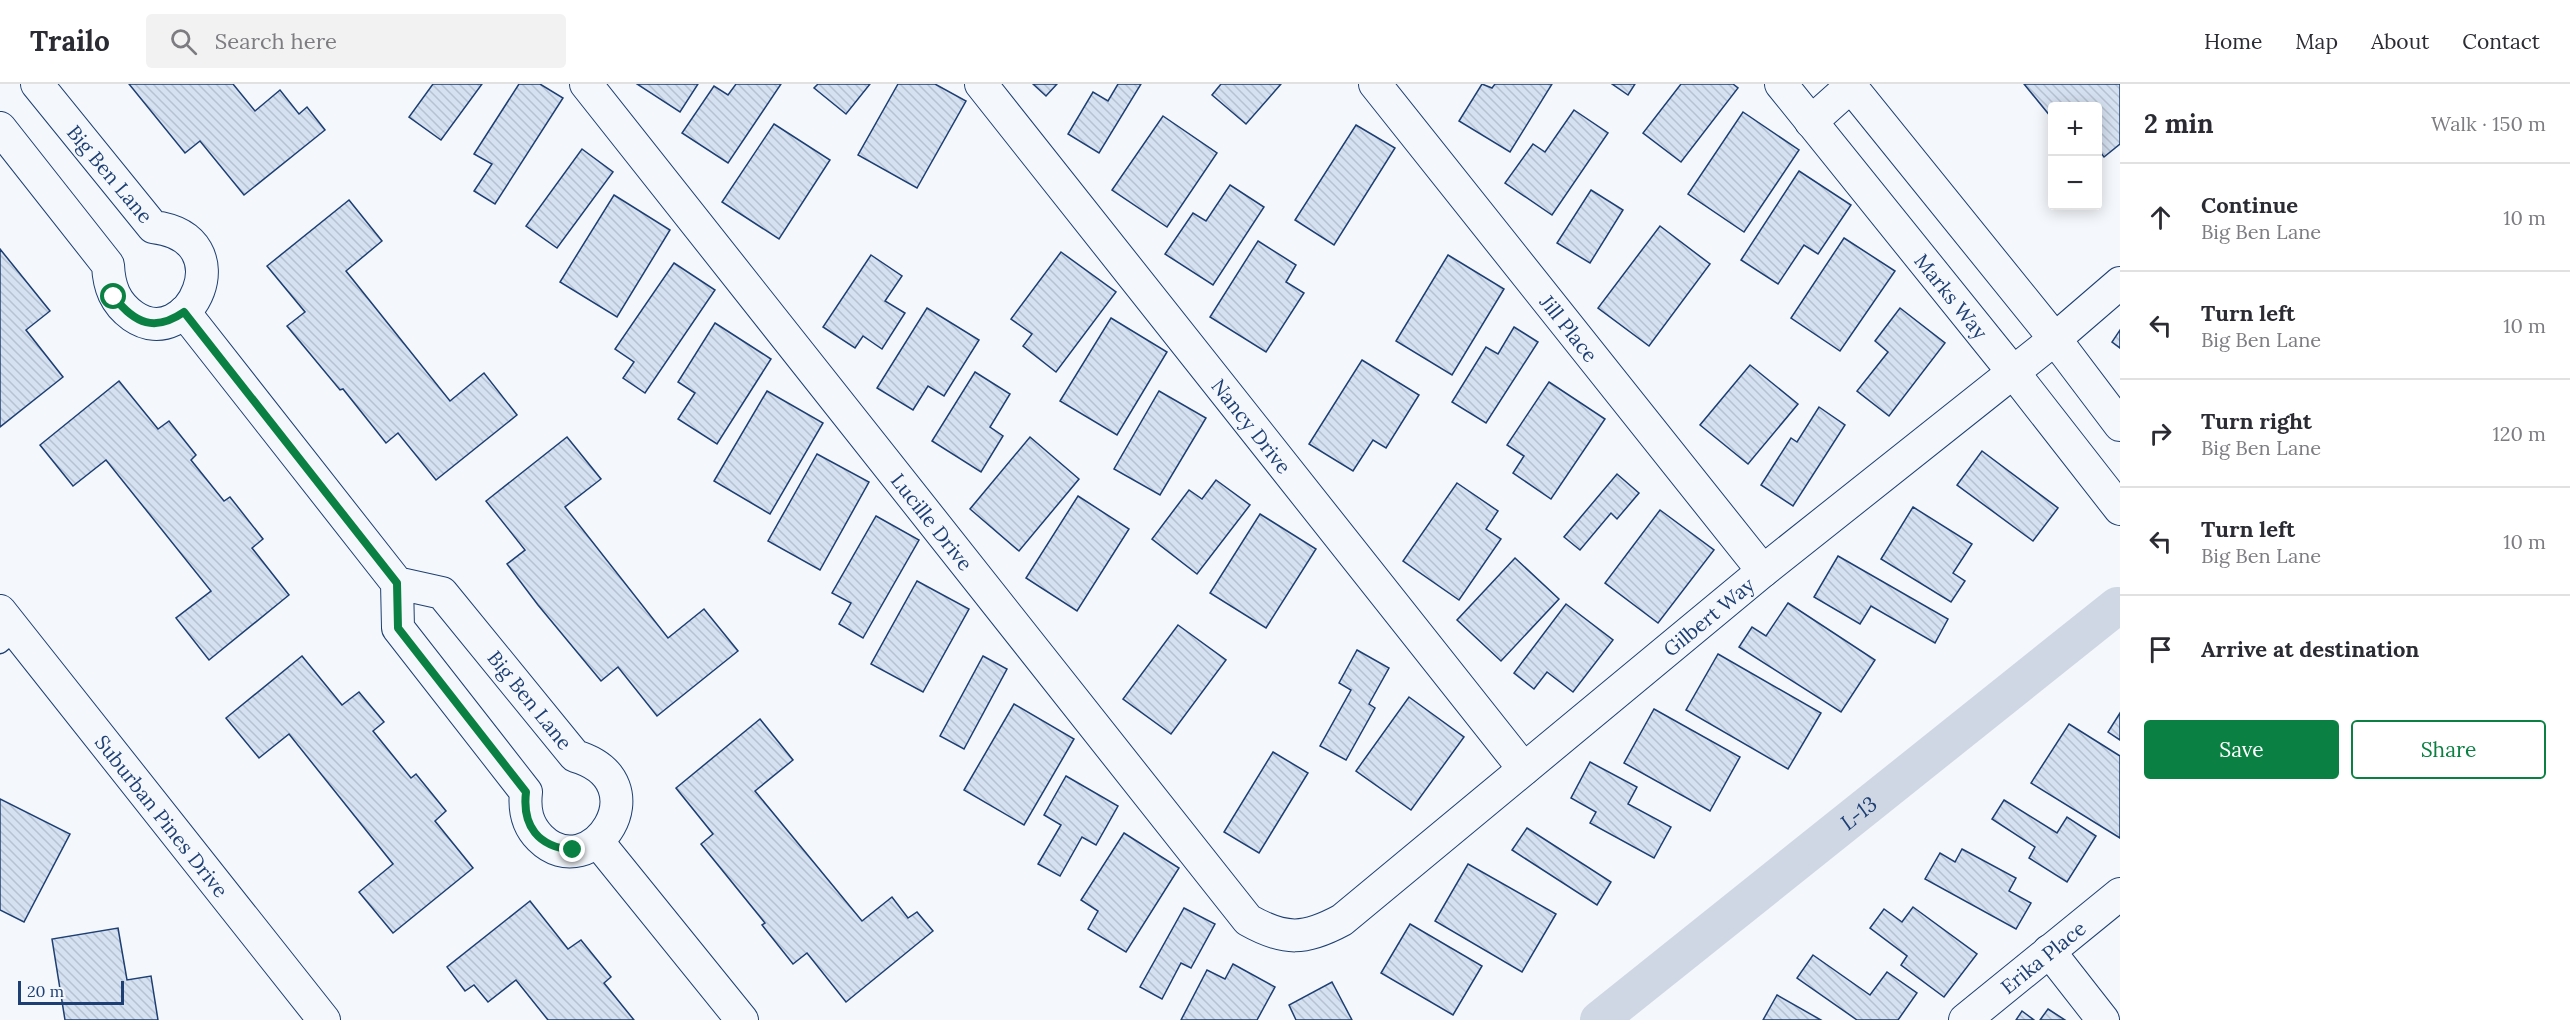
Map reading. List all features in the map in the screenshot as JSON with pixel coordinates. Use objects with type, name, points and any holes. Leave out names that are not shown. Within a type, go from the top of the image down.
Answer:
[{"type":"street","name":"Big Ben Lane","points":[[37,84],[153,227],[168,229],[182,235],[193,245],[200,258],[203,273],[201,288],[195,301],[184,312]]},
{"type":"street","name":"Lucille Drive","points":[[586,84],[1248,920],[1269,932],[1293,936]]},
{"type":"street","name":"Nancy Drive","points":[[981,84],[1524,769]]},
{"type":"street","name":"Jill Place","points":[[1375,84],[1763,571]]},
{"type":"street","name":"Marks Way","points":[[1781,84],[2120,509]]},
{"type":"street","points":[[1811,122],[1850,85],[2055,339],[2120,424]]},
{"type":"street","points":[[0,128],[108,265],[109,282],[114,297],[124,310],[140,321],[154,324],[170,322],[184,312],[397,583],[398,628],[526,792],[527,818],[533,831],[544,843],[558,849],[586,849],[598,842],[742,1020]]},
{"type":"street","name":"Gilbert Way","points":[[1293,936],[1318,933],[1342,920],[1763,571],[2055,339],[2120,283]]},
{"type":"street","name":"Big Ben Lane","points":[[397,583],[442,593],[575,756],[590,760],[604,770],[615,791],[616,815],[609,830],[598,842]]},
{"type":"street","name":"Suburban Pines Drive","points":[[6,630],[320,1019]]},
{"type":"street","name":"Erika Place","points":[[1965,1020],[2120,894]]},
{"type":"street","points":[[2049,951],[2103,1020]]},
{"type":"building","points":[[129,84],[233,84],[255,111],[280,90],[299,114],[307,107],[325,130],[244,195],[200,141],[185,153]]},
{"type":"building","points":[[433,84],[482,84],[441,140],[409,117]]},
{"type":"building","points":[[519,84],[540,84],[563,98],[495,204],[474,191],[492,164],[474,154]]},
{"type":"building","points":[[637,84],[698,84],[680,112]]},
{"type":"building","points":[[736,84],[781,84],[728,163],[682,133],[714,86],[728,95]]},
{"type":"building","points":[[818,84],[870,84],[846,114],[814,88]]},
{"type":"building","points":[[898,84],[935,84],[966,101],[917,188],[858,155]]},
{"type":"building","points":[[1033,84],[1057,84],[1046,96]]},
{"type":"building","points":[[1118,84],[1141,84],[1099,153],[1068,134],[1093,92],[1108,101]]},
{"type":"building","points":[[1221,84],[1281,84],[1246,124],[1212,95]]},
{"type":"building","points":[[1482,84],[1492,88],[1495,84],[1552,84],[1510,152],[1459,121]]},
{"type":"building","points":[[1612,84],[1635,84],[1628,95]]},
{"type":"building","points":[[1681,84],[1733,84],[1738,88],[1681,162],[1643,133]]},
{"type":"building","points":[[2024,84],[2120,84],[2120,144],[2104,157],[2102,154],[2102,102],[2048,102],[2048,113]]},
{"type":"building","points":[[1574,110],[1608,133],[1552,215],[1505,183],[1533,144],[1545,152]]},
{"type":"building","points":[[1743,112],[1799,150],[1744,232],[1688,194]]},
{"type":"building","points":[[1163,116],[1217,153],[1167,227],[1112,190]]},
{"type":"building","points":[[774,124],[830,160],[779,239],[722,202]]},
{"type":"building","points":[[1356,125],[1395,148],[1334,245],[1295,220]]},
{"type":"building","points":[[582,149],[613,172],[557,248],[526,226]]},
{"type":"building","points":[[1799,171],[1851,205],[1818,254],[1804,245],[1778,284],[1741,260]]},
{"type":"building","points":[[1230,185],[1264,207],[1213,285],[1165,254],[1193,213],[1206,221]]},
{"type":"building","points":[[1591,190],[1623,210],[1590,263],[1557,243]]},
{"type":"building","points":[[614,195],[670,230],[617,317],[560,282]]},
{"type":"building","points":[[349,200],[382,241],[346,271],[450,401],[484,373],[517,415],[436,480],[398,433],[386,443],[343,389],[340,390],[287,326],[305,312],[267,266]]},
{"type":"building","points":[[1660,226],[1710,264],[1649,346],[1598,308]]},
{"type":"building","points":[[1844,238],[1895,271],[1840,351],[1791,318]]},
{"type":"building","points":[[1258,241],[1296,265],[1286,282],[1304,293],[1266,352],[1210,317]]},
{"type":"building","points":[[0,249],[50,311],[26,330],[63,377],[0,427]]},
{"type":"building","points":[[1061,252],[1116,292],[1056,372],[1023,346],[1032,334],[1011,319]]},
{"type":"building","points":[[871,255],[902,276],[885,301],[905,313],[882,349],[863,336],[855,348],[823,327]]},
{"type":"building","points":[[1448,255],[1504,289],[1452,375],[1396,341]]},
{"type":"building","points":[[674,263],[715,290],[645,393],[623,378],[634,362],[615,349]]},
{"type":"building","points":[[927,308],[979,340],[944,396],[928,386],[913,410],[877,388]]},
{"type":"building","points":[[1900,308],[1945,343],[1889,416],[1857,391],[1888,352],[1875,341]]},
{"type":"building","points":[[1111,318],[1167,352],[1117,435],[1060,401]]},
{"type":"building","points":[[715,323],[771,359],[717,444],[678,419],[695,393],[678,382]]},
{"type":"building","points":[[1514,327],[1538,342],[1486,423],[1452,402],[1486,347],[1498,354]]},
{"type":"building","points":[[2120,330],[2120,348],[2112,342]]},
{"type":"building","points":[[1362,360],[1419,395],[1386,448],[1373,440],[1353,471],[1309,444]]},
{"type":"building","points":[[1750,365],[1798,404],[1748,464],[1700,425]]},
{"type":"building","points":[[975,372],[1010,394],[990,427],[1003,436],[981,472],[932,441]]},
{"type":"building","points":[[119,381],[158,429],[169,421],[196,455],[191,460],[224,501],[230,497],[263,539],[252,548],[289,595],[209,660],[176,618],[211,591],[106,460],[73,486],[40,445]]},
{"type":"building","points":[[1549,382],[1605,419],[1551,499],[1513,473],[1524,456],[1507,445]]},
{"type":"building","points":[[767,391],[823,423],[770,514],[714,481]]},
{"type":"building","points":[[1159,391],[1206,418],[1160,495],[1114,469]]},
{"type":"building","points":[[1819,407],[1845,425],[1793,506],[1761,485],[1791,438],[1797,442]]},
{"type":"building","points":[[567,437],[601,479],[565,507],[668,638],[704,609],[738,651],[657,716],[618,667],[601,681],[538,605],[507,564],[525,550],[486,501]]},
{"type":"building","points":[[1030,437],[1079,479],[1019,551],[970,509]]},
{"type":"building","points":[[1982,451],[2058,508],[2033,541],[1957,485]]},
{"type":"building","points":[[817,454],[869,482],[820,570],[768,541]]},
{"type":"building","points":[[1617,474],[1639,493],[1617,519],[1611,513],[1580,550],[1564,537]]},
{"type":"building","points":[[1216,480],[1250,505],[1197,574],[1152,539],[1189,490],[1202,499]]},
{"type":"building","points":[[1457,483],[1498,511],[1486,529],[1501,539],[1459,600],[1403,561]]},
{"type":"building","points":[[1078,496],[1129,529],[1077,611],[1026,578]]},
{"type":"building","points":[[1913,507],[1972,544],[1953,573],[1965,581],[1951,602],[1881,559]]},
{"type":"building","points":[[1660,510],[1714,550],[1658,623],[1605,583]]},
{"type":"building","points":[[1260,514],[1316,549],[1266,628],[1210,593]]},
{"type":"building","points":[[876,516],[919,540],[863,638],[839,624],[851,603],[832,593]]},
{"type":"building","points":[[1838,556],[1948,619],[1935,643],[1871,606],[1860,624],[1814,597]]},
{"type":"building","points":[[1515,558],[1559,599],[1501,661],[1457,620]]},
{"type":"building","points":[[917,581],[969,609],[923,692],[871,664]]},
{"type":"building","points":[[1788,603],[1875,660],[1841,712],[1739,647],[1752,627],[1766,636]]},
{"type":"building","points":[[1566,604],[1613,640],[1573,692],[1547,672],[1534,689],[1514,673]]},
{"type":"building","points":[[1178,625],[1226,660],[1171,734],[1123,699]]},
{"type":"building","points":[[1357,650],[1389,668],[1369,704],[1375,708],[1346,760],[1320,746],[1351,690],[1339,683]]},
{"type":"building","points":[[1718,654],[1821,713],[1788,769],[1686,710]]},
{"type":"building","points":[[302,656],[342,705],[359,692],[384,722],[373,731],[411,778],[416,774],[446,811],[435,821],[473,868],[393,933],[359,892],[393,864],[289,734],[259,758],[226,718]]},
{"type":"building","points":[[983,656],[1007,669],[964,749],[940,736]]},
{"type":"building","points":[[1409,697],[1464,737],[1411,810],[1356,771]]},
{"type":"building","points":[[1014,704],[1074,739],[1024,825],[964,790]]},
{"type":"building","points":[[1654,709],[1740,757],[1710,811],[1624,763]]},
{"type":"building","points":[[2120,713],[2120,740],[2108,732]]},
{"type":"building","points":[[760,719],[793,760],[755,791],[862,921],[892,897],[908,918],[917,912],[933,931],[846,1002],[807,953],[793,964],[762,925],[765,923],[701,844],[713,834],[676,788]]},
{"type":"building","points":[[2069,724],[2120,756],[2120,838],[2031,783]]},
{"type":"building","points":[[1273,752],[1308,773],[1259,853],[1224,832]]},
{"type":"building","points":[[1590,762],[1637,787],[1628,804],[1671,827],[1654,858],[1590,823],[1596,812],[1571,798]]},
{"type":"building","points":[[1066,776],[1118,806],[1096,845],[1082,837],[1060,876],[1038,864],[1061,825],[1044,815]]},
{"type":"building","points":[[0,799],[70,834],[24,922],[0,910]]},
{"type":"building","points":[[2004,800],[2057,833],[2067,817],[2096,836],[2067,882],[2029,858],[2035,847],[1992,819]]},
{"type":"building","points":[[1527,828],[1611,882],[1597,905],[1512,850]]},
{"type":"building","points":[[1124,833],[1179,868],[1126,952],[1088,929],[1098,911],[1081,900]]},
{"type":"building","points":[[1962,849],[2016,878],[2009,891],[2031,903],[2016,929],[1925,879],[1940,853],[1955,862]]},
{"type":"building","points":[[1468,864],[1556,914],[1522,972],[1435,921]]},
{"type":"building","points":[[530,901],[568,949],[581,940],[611,977],[604,983],[634,1020],[548,1020],[516,980],[488,1002],[474,985],[465,991],[447,967]]},
{"type":"building","points":[[1913,907],[1977,954],[1944,997],[1901,965],[1907,956],[1870,928],[1884,909],[1902,922]]},
{"type":"building","points":[[1184,908],[1215,924],[1191,968],[1181,963],[1162,999],[1140,987]]},
{"type":"building","points":[[1410,924],[1482,966],[1453,1015],[1381,973]]},
{"type":"building","points":[[118,928],[127,980],[151,976],[158,1020],[65,1020],[52,939]]},
{"type":"building","points":[[1813,955],[1870,995],[1887,972],[1917,993],[1898,1020],[1857,1020],[1797,978]]},
{"type":"building","points":[[1233,964],[1275,987],[1257,1020],[1181,1020],[1207,970],[1225,979]]},
{"type":"building","points":[[1332,982],[1352,1020],[1296,1020],[1289,1005]]},
{"type":"building","points":[[1777,995],[1821,1020],[1763,1020]]},
{"type":"building","points":[[2048,1009],[2065,1020],[2040,1020]]},
{"type":"building","points":[[2022,1011],[2034,1020],[2016,1020]]},
{"type":"waterway","name":"L-13","points":[[1599,1020],[2117,606]]},
{"type":"route","points":[[114,297],[124,310],[140,321],[154,324],[170,322],[184,312],[397,583],[398,628],[526,792],[527,818],[533,831],[544,843],[558,849],[573,850]]}]
